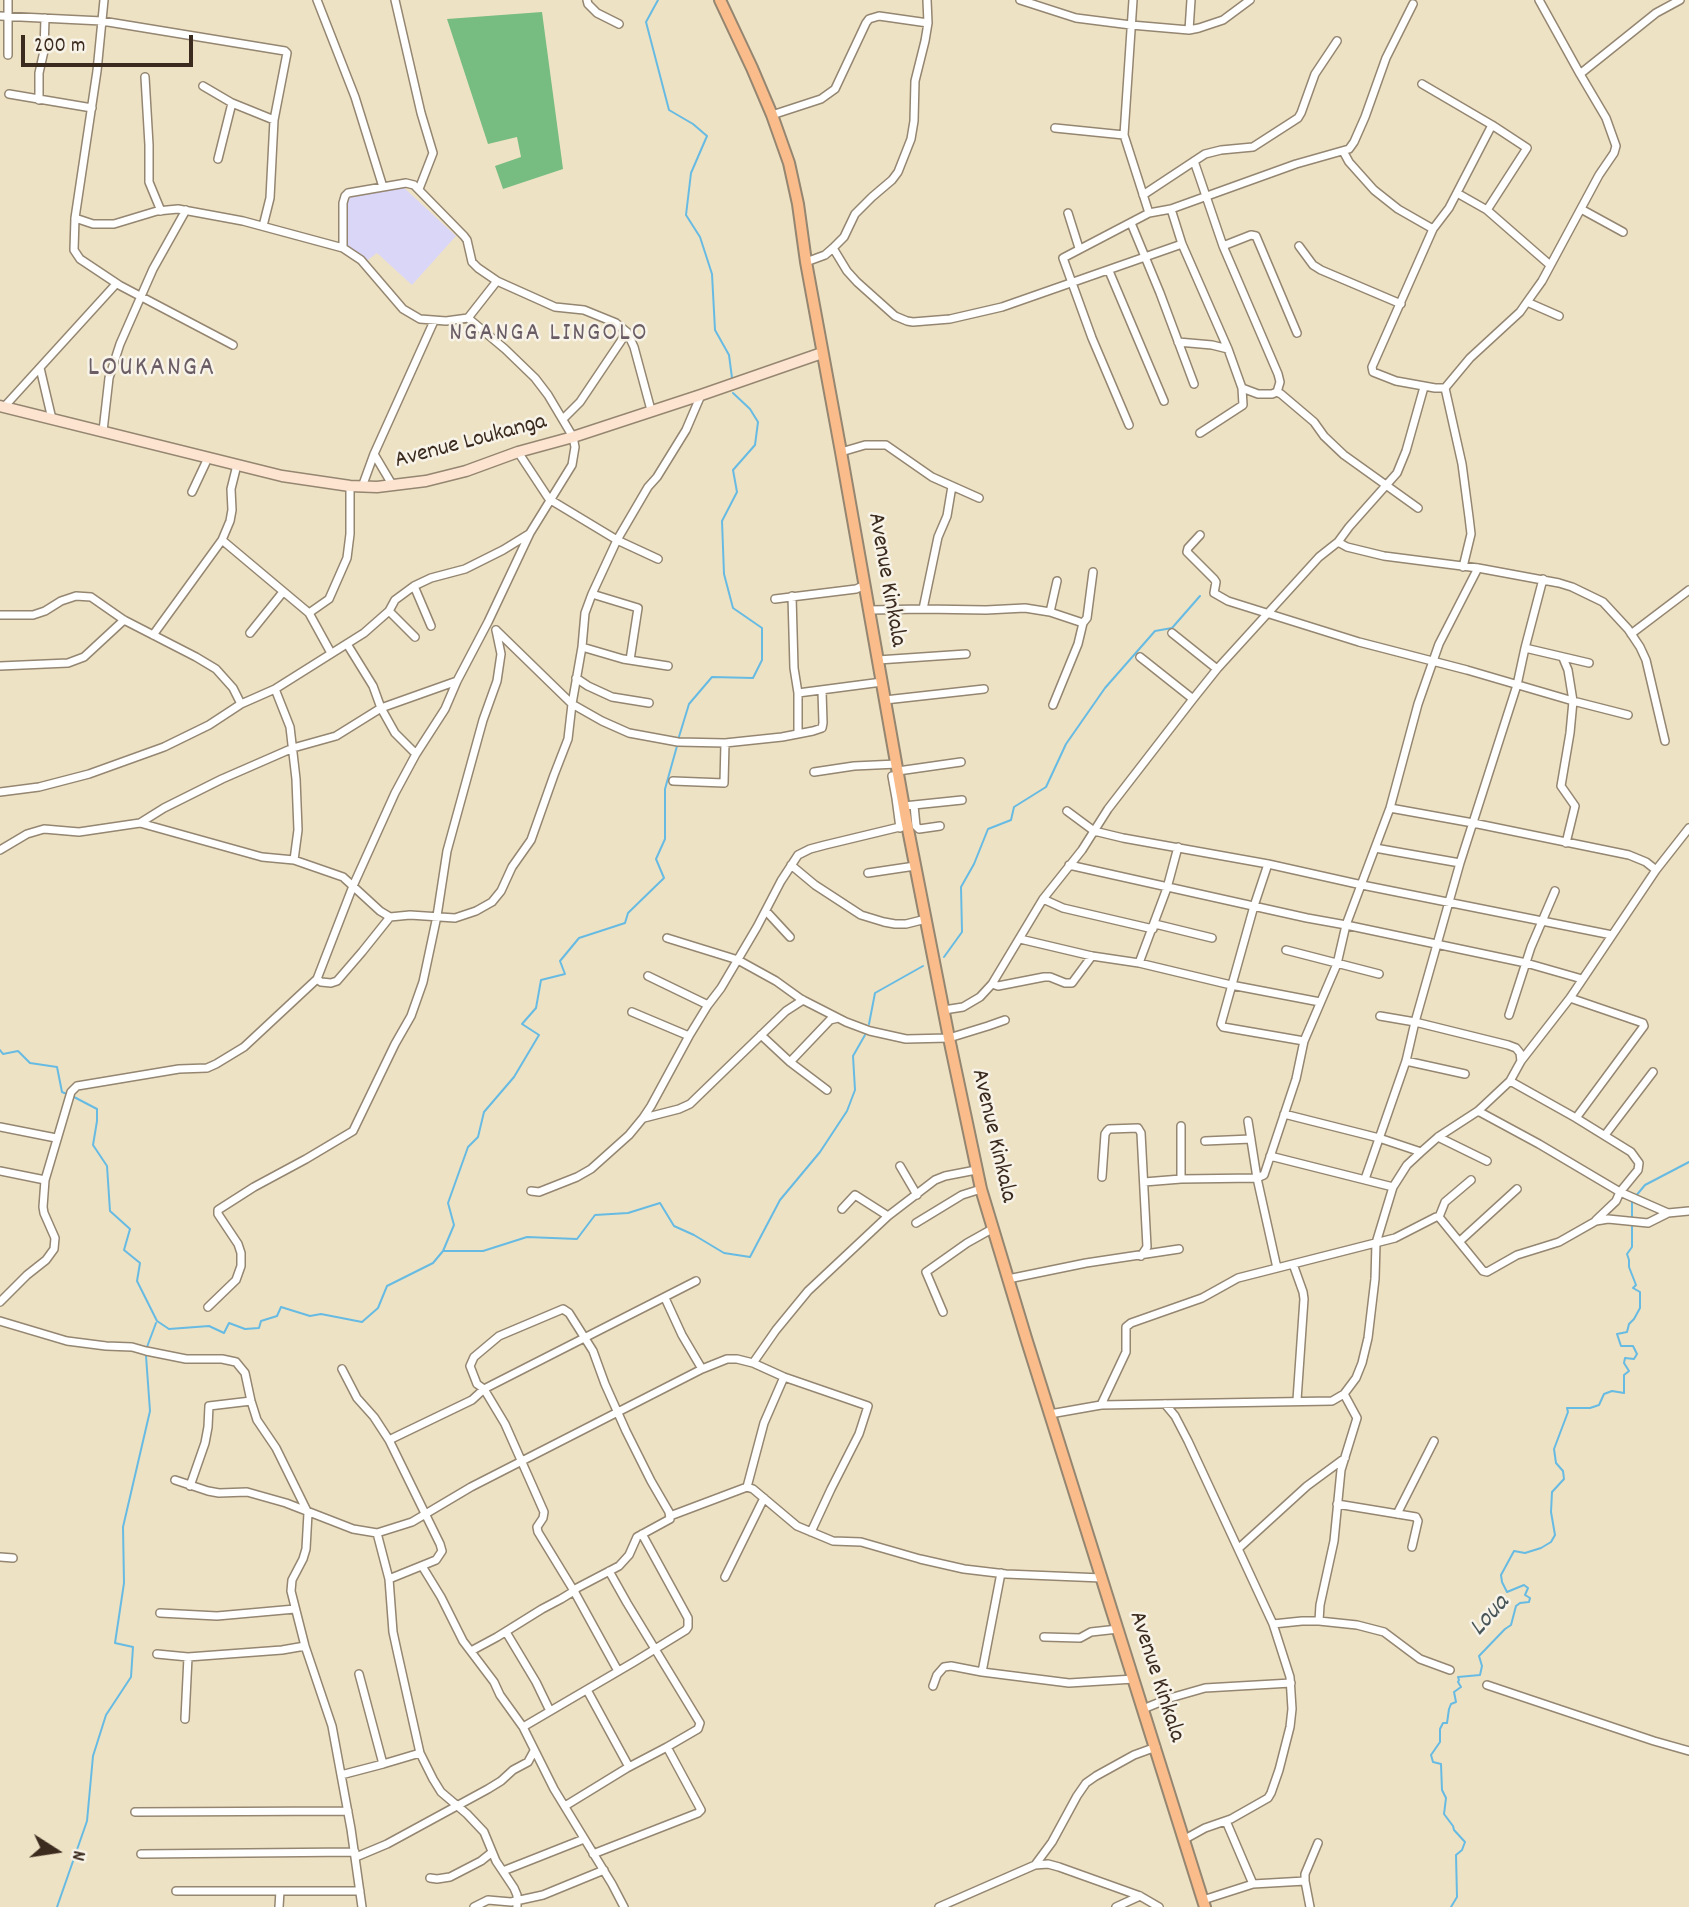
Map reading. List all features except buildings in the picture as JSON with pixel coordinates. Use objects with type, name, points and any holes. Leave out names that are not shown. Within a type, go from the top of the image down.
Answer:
[{"type":"main road","name":"Avenue Kinkala","points":[[723,1],[772,115],[798,204],[822,353],[870,611],[895,770],[904,802],[976,1170],[992,1229],[1204,1904]]},
{"type":"main road","name":"Avenue Loukanga","points":[[2,407],[282,476],[350,486],[393,486],[466,471],[822,353]]},
{"type":"street","points":[[8,0],[4,16],[8,55]]},
{"type":"street","points":[[104,0],[92,108],[75,218],[76,255],[117,284],[233,345]]},
{"type":"street","points":[[317,0],[355,97],[383,187]]},
{"type":"street","points":[[395,0],[433,153],[419,189]]},
{"type":"street","points":[[587,0],[597,13],[619,24]]},
{"type":"street","points":[[806,262],[825,255],[844,237],[855,214],[892,180],[905,157],[914,121],[917,70],[928,23],[927,0]]},
{"type":"street","points":[[1020,0],[1064,16],[1189,30],[1223,20],[1250,0]]},
{"type":"street","points":[[1133,0],[1124,135],[1149,213]]},
{"type":"street","points":[[1189,30],[1191,0]]},
{"type":"street","points":[[1445,388],[1470,358],[1520,312],[1550,265],[1616,145],[1606,118],[1539,0]]},
{"type":"street","points":[[1580,74],[1656,13],[1680,0]]},
{"type":"street","points":[[1129,425],[1062,258],[1149,213],[1171,209],[1352,147],[1386,58],[1413,4]]},
{"type":"street","points":[[4,16],[102,21],[288,53],[274,120],[270,198],[263,226]]},
{"type":"street","points":[[772,115],[821,99],[835,89],[869,19],[879,16],[928,23]]},
{"type":"street","points":[[39,100],[45,18]]},
{"type":"street","points":[[1143,195],[1212,152],[1253,147],[1298,118],[1315,74],[1337,41]]},
{"type":"street","points":[[145,77],[149,182],[161,211]]},
{"type":"street","points":[[1422,85],[1527,148],[1487,210]]},
{"type":"street","points":[[203,86],[232,103],[274,120]]},
{"type":"street","points":[[9,94],[92,108]]},
{"type":"street","points":[[218,159],[232,103]]},
{"type":"street","points":[[1445,388],[1424,387],[1381,376],[1372,369],[1433,229],[1449,208],[1492,125]]},
{"type":"street","points":[[1055,128],[1124,135]]},
{"type":"street","points":[[1343,151],[1349,162],[1374,190],[1398,209],[1433,229]]},
{"type":"street","points":[[1194,161],[1223,246],[1278,374],[1280,382],[1277,392]]},
{"type":"street","points":[[343,248],[345,195],[406,183],[414,185],[464,236],[475,265],[497,281],[555,307],[584,310],[616,323],[627,332],[634,347],[651,410]]},
{"type":"street","points":[[1457,193],[1487,210],[1550,265]]},
{"type":"street","points":[[75,218],[93,224],[114,224],[178,209],[263,226],[343,248],[361,260],[402,309],[420,319],[434,321],[468,318],[497,281]]},
{"type":"street","points":[[1171,209],[1182,244],[1242,388],[1243,405],[1200,433]]},
{"type":"street","points":[[1581,209],[1623,232]]},
{"type":"street","points":[[103,431],[111,370],[140,296],[186,210]]},
{"type":"street","points":[[1068,213],[1079,248]]},
{"type":"street","points":[[1130,223],[1194,384]]},
{"type":"street","points":[[1223,246],[1251,235],[1256,236],[1297,333]]},
{"type":"street","points":[[833,248],[857,282],[895,316],[907,321],[950,319],[1002,307],[1182,244]]},
{"type":"street","points":[[1299,246],[1313,265],[1321,270],[1401,304]]},
{"type":"street","points":[[1109,271],[1164,401]]},
{"type":"street","points":[[2,407],[117,284]]},
{"type":"street","points":[[1527,302],[1559,316]]},
{"type":"street","points":[[2,1296],[46,1260],[54,1249],[55,1238],[43,1207],[45,1180],[71,1092],[78,1086],[179,1069],[206,1068],[216,1064],[244,1047],[317,979],[353,886],[395,793],[445,709],[530,533],[572,465],[575,447],[573,437],[535,378],[468,318]]},
{"type":"street","points":[[362,487],[374,454],[434,321]]},
{"type":"street","points":[[563,419],[580,402],[627,332]]},
{"type":"street","points":[[1178,342],[1228,349]]},
{"type":"street","points":[[40,368],[52,419]]},
{"type":"street","points":[[944,1010],[962,1007],[980,997],[992,984],[1043,899],[1193,699],[1217,669],[1320,557],[1338,542],[1397,473],[1424,387]]},
{"type":"street","points":[[1242,388],[1264,395],[1277,392]]},
{"type":"street","points":[[1445,388],[1462,464],[1471,534],[1463,567]]},
{"type":"street","points":[[1277,392],[1314,422],[1344,455],[1418,508]]},
{"type":"street","points":[[140,823],[262,857],[294,860],[343,877],[390,917],[410,915],[455,918],[492,902],[531,840],[568,739],[585,613],[592,594],[617,540],[686,430],[701,395]]},
{"type":"street","points":[[841,452],[865,445],[886,444],[932,477],[979,498]]},
{"type":"street","points":[[518,452],[549,499],[617,540],[658,559]]},
{"type":"street","points":[[374,454],[393,486]]},
{"type":"street","points":[[192,492],[208,458]]},
{"type":"street","points":[[153,635],[222,540],[230,521],[231,489],[237,465]]},
{"type":"street","points":[[309,613],[329,598],[347,558],[350,486]]},
{"type":"street","points":[[923,609],[952,486]]},
{"type":"street","points":[[0,792],[39,787],[89,774],[164,747],[209,725],[241,704],[275,689],[364,633],[389,611],[395,600],[414,586],[431,578],[465,569],[530,533]]},
{"type":"street","points":[[1200,535],[1187,550],[1216,582],[1214,593],[1228,601],[1359,642],[1628,715]]},
{"type":"street","points":[[222,540],[309,613],[331,653]]},
{"type":"street","points":[[1338,542],[1347,547],[1384,556],[1544,579],[1572,587],[1603,602],[1631,634],[1646,660],[1665,741]]},
{"type":"street","points":[[1144,1182],[1257,1178],[1264,1175],[1296,1079],[1304,1041],[1337,964],[1346,925],[1390,808],[1433,661],[1449,622],[1478,568]]},
{"type":"street","points":[[1053,705],[1087,618],[1093,572]]},
{"type":"street","points":[[1365,1179],[1406,1061],[1448,903],[1517,685],[1544,579]]},
{"type":"street","points":[[1050,612],[1057,581]]},
{"type":"street","points":[[414,586],[431,626]]},
{"type":"street","points":[[775,599],[865,586]]},
{"type":"street","points":[[1631,634],[1689,590]]},
{"type":"street","points":[[250,633],[283,592]]},
{"type":"street","points":[[592,594],[638,608],[630,660]]},
{"type":"street","points":[[0,615],[33,615],[76,596],[91,597],[124,620],[216,669],[233,688],[241,704]]},
{"type":"street","points":[[792,596],[798,733]]},
{"type":"street","points":[[870,611],[1025,608],[1050,612],[1083,624]]},
{"type":"street","points":[[389,611],[415,637]]},
{"type":"street","points":[[0,666],[68,663],[84,657],[124,620]]},
{"type":"street","points":[[488,622],[572,704],[629,733],[678,742],[725,743],[782,737],[822,728],[822,691]]},
{"type":"street","points":[[208,1307],[236,1280],[242,1259],[238,1244],[218,1210],[353,1131],[411,1016],[423,982],[447,851],[483,720],[497,681],[501,654],[496,630]]},
{"type":"street","points":[[1172,633],[1217,669]]},
{"type":"street","points":[[346,644],[373,687],[395,733],[416,754]]},
{"type":"street","points":[[582,647],[630,660],[668,666]]},
{"type":"street","points":[[1525,648],[1588,663]]},
{"type":"street","points":[[878,660],[966,654]]},
{"type":"street","points":[[1140,657],[1193,699]]},
{"type":"street","points":[[1563,658],[1568,670],[1573,701],[1561,783],[1562,789],[1575,806],[1566,843]]},
{"type":"street","points":[[576,678],[612,696],[649,703]]},
{"type":"street","points":[[0,850],[27,834],[44,829],[79,831],[140,823],[222,779],[293,748],[336,736],[382,708],[457,681]]},
{"type":"street","points":[[798,693],[882,682]]},
{"type":"street","points":[[275,689],[290,727],[293,748],[298,830],[294,860]]},
{"type":"street","points":[[885,699],[984,689]]},
{"type":"street","points":[[673,781],[724,783],[725,743]]},
{"type":"street","points":[[814,772],[854,766],[895,770],[961,762]]},
{"type":"street","points":[[904,802],[962,800]]},
{"type":"street","points":[[1390,808],[1629,855],[1646,862],[1656,870]]},
{"type":"street","points":[[1067,811],[1094,831],[1123,838],[1268,864],[1362,886],[1612,935]]},
{"type":"street","points":[[531,1191],[539,1192],[591,1169],[629,1135],[643,1118],[689,1036],[738,960],[790,865],[798,856],[810,849],[907,822],[919,829],[940,826]]},
{"type":"street","points":[[1050,1414],[1101,1405],[1332,1401],[1344,1394],[1356,1378],[1368,1338],[1376,1242],[1399,1174],[1438,1137],[1478,1111],[1510,1081],[1521,1061],[1570,998],[1656,870],[1689,828]]},
{"type":"street","points":[[1139,964],[1167,888],[1178,847]]},
{"type":"street","points":[[1375,848],[1460,863]]},
{"type":"street","points":[[1268,864],[1221,1024],[1304,1041]]},
{"type":"street","points":[[790,865],[861,915],[895,924],[926,919]]},
{"type":"street","points":[[1069,865],[1526,963],[1582,979]]},
{"type":"street","points":[[868,873],[915,866]]},
{"type":"street","points":[[1509,1014],[1531,947],[1555,891]]},
{"type":"street","points":[[1043,899],[1063,908],[1212,938]]},
{"type":"street","points":[[765,911],[790,937]]},
{"type":"street","points":[[317,979],[331,984],[337,981],[390,917]]},
{"type":"street","points":[[667,938],[738,960],[803,1000],[870,1031],[906,1039],[949,1038],[1005,1020]]},
{"type":"street","points":[[1020,939],[1320,1002]]},
{"type":"street","points":[[1286,950],[1379,975]]},
{"type":"street","points":[[992,984],[998,986],[1044,977],[1073,983],[1092,956]]},
{"type":"street","points":[[648,976],[708,1005]]},
{"type":"street","points":[[1570,998],[1643,1023],[1644,1026],[1576,1118]]},
{"type":"street","points":[[643,1118],[690,1104],[786,1011],[803,1000]]},
{"type":"street","points":[[632,1012],[689,1036]]},
{"type":"street","points":[[1380,1016],[1508,1045],[1516,1048],[1521,1061]]},
{"type":"street","points":[[790,1062],[830,1020],[839,1018]]},
{"type":"street","points":[[761,1035],[790,1062],[827,1090]]},
{"type":"street","points":[[1406,1061],[1465,1073]]},
{"type":"street","points":[[1605,1135],[1653,1072]]},
{"type":"street","points":[[1439,1217],[1487,1272],[1517,1255],[1559,1242],[1596,1221],[1616,1201],[1638,1170],[1639,1163],[1631,1152],[1510,1081]]},
{"type":"street","points":[[1478,1111],[1620,1192],[1668,1213]]},
{"type":"street","points":[[1284,1114],[1379,1138],[1421,1152]]},
{"type":"street","points":[[1248,1121],[1257,1178],[1278,1268]]},
{"type":"street","points":[[1181,1126],[1181,1179]]},
{"type":"street","points":[[0,1127],[56,1138]]},
{"type":"street","points":[[1102,1177],[1107,1131],[1138,1128],[1141,1133],[1147,1247],[1141,1256]]},
{"type":"street","points":[[1438,1137],[1487,1161]]},
{"type":"street","points":[[1205,1141],[1251,1139]]},
{"type":"street","points":[[1270,1156],[1393,1187]]},
{"type":"street","points":[[900,1166],[917,1195]]},
{"type":"street","points":[[753,1363],[776,1329],[808,1291],[888,1216],[940,1178],[976,1170]]},
{"type":"street","points":[[0,1171],[45,1180]]},
{"type":"street","points":[[1439,1217],[1446,1202],[1471,1180]]},
{"type":"street","points":[[916,1223],[962,1195],[981,1189]]},
{"type":"street","points":[[1460,1241],[1517,1189]]},
{"type":"street","points":[[842,1209],[855,1195],[888,1216]]},
{"type":"street","points":[[1596,1221],[1608,1219],[1648,1223],[1668,1213],[1689,1211]]},
{"type":"street","points":[[1101,1405],[1126,1352],[1126,1327],[1130,1323],[1202,1298],[1238,1278],[1395,1238],[1439,1217]]},
{"type":"street","points":[[943,1312],[926,1272],[992,1229]]},
{"type":"street","points":[[1008,1279],[1086,1263],[1179,1249]]},
{"type":"street","points":[[1293,1264],[1304,1299],[1297,1400]]},
{"type":"street","points":[[389,1440],[472,1400],[484,1390],[696,1281]]},
{"type":"street","points":[[665,1298],[702,1369]]},
{"type":"street","points":[[618,1671],[538,1532],[537,1527],[544,1512],[505,1424],[484,1390],[477,1384],[470,1366],[474,1357],[499,1336],[563,1309],[569,1313],[598,1362],[605,1384],[639,1459],[670,1516]]},
{"type":"street","points":[[0,1321],[67,1341],[132,1347],[186,1359],[222,1359],[236,1362],[245,1373],[257,1420],[276,1448],[307,1513],[306,1549],[292,1580],[291,1591],[305,1646],[329,1717],[348,1811],[362,1907]]},
{"type":"street","points":[[175,1480],[219,1493],[247,1492],[285,1503],[353,1529],[377,1533],[398,1528],[425,1515],[471,1487],[702,1369],[727,1359],[737,1359],[868,1406],[859,1434],[811,1532]]},
{"type":"street","points":[[342,1369],[357,1398],[389,1440],[442,1551],[436,1560],[389,1579]]},
{"type":"street","points":[[747,1487],[764,1423],[784,1377]]},
{"type":"street","points":[[1320,1621],[1320,1605],[1335,1541],[1341,1470],[1357,1418],[1344,1394]]},
{"type":"street","points":[[190,1486],[205,1443],[209,1406],[251,1401]]},
{"type":"street","points":[[1165,1404],[1175,1416],[1188,1441],[1239,1548],[1273,1624],[1291,1684],[1290,1727],[1268,1798],[1185,1839]]},
{"type":"street","points":[[1397,1514],[1434,1441]]},
{"type":"street","points":[[1239,1548],[1307,1486],[1346,1457]]},
{"type":"street","points":[[471,1651],[625,1562],[637,1537],[668,1521],[670,1516],[747,1487],[753,1489],[797,1526],[833,1541],[861,1542],[964,1569],[1102,1578]]},
{"type":"street","points":[[725,1577],[764,1498]]},
{"type":"street","points":[[1338,1504],[1418,1519],[1412,1547]]},
{"type":"street","points":[[377,1533],[389,1579],[393,1632],[420,1753],[437,1786],[484,1832],[491,1853],[514,1888],[517,1904]]},
{"type":"street","points":[[523,1727],[686,1630],[689,1621],[642,1534]]},
{"type":"street","points":[[0,1557],[13,1558]]},
{"type":"street","points":[[422,1566],[463,1641],[523,1727],[534,1751],[624,1907]]},
{"type":"street","points":[[565,1806],[700,1727],[609,1571]]},
{"type":"street","points":[[982,1672],[1001,1573]]},
{"type":"street","points":[[160,1614],[217,1616],[295,1609]]},
{"type":"street","points":[[1273,1624],[1320,1621],[1357,1625],[1384,1632],[1420,1659],[1450,1670]]},
{"type":"street","points":[[1044,1637],[1080,1638],[1091,1632],[1118,1629]]},
{"type":"street","points":[[506,1632],[550,1711]]},
{"type":"street","points":[[157,1654],[188,1657],[305,1646]]},
{"type":"street","points":[[185,1719],[188,1657]]},
{"type":"street","points":[[933,1686],[944,1667],[951,1666],[1069,1683],[1134,1679]]},
{"type":"street","points":[[359,1674],[383,1764]]},
{"type":"street","points":[[1143,1709],[1205,1688],[1291,1684]]},
{"type":"street","points":[[1487,1685],[1689,1751]]},
{"type":"street","points":[[587,1690],[629,1767]]},
{"type":"street","points":[[593,1854],[700,1812],[701,1808],[667,1747]]},
{"type":"street","points":[[1035,1865],[1052,1842],[1086,1783],[1134,1755],[1156,1747]]},
{"type":"street","points":[[141,1854],[355,1854],[387,1844],[501,1781],[530,1760],[534,1751]]},
{"type":"street","points":[[341,1775],[420,1753]]},
{"type":"street","points":[[135,1812],[348,1811]]},
{"type":"street","points":[[1226,1821],[1252,1884]]},
{"type":"street","points":[[503,1871],[584,1839]]},
{"type":"street","points":[[1310,1907],[1305,1881],[1318,1843]]},
{"type":"street","points":[[430,1878],[450,1877],[491,1853]]},
{"type":"street","points":[[939,1907],[1035,1865],[1048,1864],[1140,1896],[1159,1907]]},
{"type":"street","points":[[474,1907],[488,1900],[517,1904],[604,1870]]},
{"type":"street","points":[[1204,1904],[1252,1884],[1305,1881]]},
{"type":"street","points":[[176,1891],[360,1891]]},
{"type":"street","points":[[279,1907],[280,1891]]},
{"type":"street","points":[[1116,1907],[1140,1896]]},
{"type":"shaded area","points":[[400,184],[456,236],[412,285],[377,253],[364,263],[343,248],[344,197]]},
{"type":"green space","points":[[542,12],[563,169],[503,189],[495,166],[521,157],[517,137],[488,144],[447,19]]},
{"type":"waterway","points":[[658,0],[646,22],[669,110],[707,136],[691,173],[686,215],[700,237],[712,274],[715,330],[729,355],[732,378]]},
{"type":"waterway","points":[[678,740],[689,704],[712,677],[753,678],[762,660],[762,628],[733,608],[724,574],[722,521],[737,492],[733,470],[755,445],[758,422],[750,409],[733,393]]},
{"type":"waterway","points":[[944,957],[962,932],[961,887],[988,829],[1011,820],[1014,807],[1046,787],[1066,744],[1105,688],[1155,631],[1172,628],[1200,596]]},
{"type":"waterway","points":[[74,1097],[97,1109],[93,1145],[107,1166],[110,1211],[130,1229],[124,1250],[140,1263],[137,1281],[157,1321],[169,1329],[209,1326],[224,1333],[229,1323],[245,1329],[259,1328],[261,1321],[277,1316],[281,1307],[310,1316],[321,1314],[362,1322],[378,1308],[387,1286],[433,1263],[443,1251],[454,1225],[448,1203],[468,1147],[478,1137],[484,1112],[514,1077],[539,1035],[522,1024],[536,1008],[541,980],[565,974],[560,961],[579,938],[625,923],[628,913],[664,878],[656,859],[665,839],[665,789],[677,746]]},
{"type":"waterway","points":[[869,1024],[875,993],[923,966]]},
{"type":"waterway","points":[[444,1251],[483,1251],[527,1237],[577,1239],[595,1215],[628,1213],[660,1203],[674,1226],[724,1253],[750,1257],[780,1200],[820,1152],[847,1111],[855,1090],[853,1056],[865,1035]]},
{"type":"waterway","points":[[0,1050],[3,1054],[18,1051],[30,1063],[57,1067],[62,1092],[69,1095]]},
{"type":"waterway","name":"Loua","points":[[1635,1197],[1645,1185],[1689,1162]]},
{"type":"waterway","name":"Loua","points":[[1632,1202],[1632,1217]]},
{"type":"waterway","name":"Loua","points":[[1451,1907],[1457,1897],[1456,1855],[1465,1842],[1444,1814],[1446,1798],[1442,1790],[1441,1764],[1433,1762],[1431,1755],[1440,1742],[1440,1729],[1443,1723],[1447,1723],[1451,1704],[1456,1702],[1454,1692],[1461,1687],[1458,1677],[1480,1675],[1482,1666],[1479,1656],[1511,1625],[1516,1606],[1529,1602],[1530,1598],[1525,1595],[1528,1588],[1524,1585],[1507,1592],[1501,1575],[1514,1551],[1525,1553],[1541,1548],[1551,1542],[1555,1535],[1551,1512],[1552,1492],[1564,1479],[1563,1471],[1556,1463],[1554,1449],[1568,1412],[1567,1408],[1590,1408],[1599,1405],[1604,1394],[1612,1391],[1624,1393],[1624,1375],[1629,1371],[1624,1363],[1625,1358],[1634,1359],[1637,1354],[1633,1346],[1621,1346],[1617,1334],[1627,1332],[1640,1308],[1640,1292],[1633,1288],[1636,1285],[1627,1254],[1632,1247],[1632,1223]]},
{"type":"waterway","points":[[147,1347],[156,1323]]},
{"type":"waterway","points":[[57,1907],[87,1821],[93,1756],[106,1715],[131,1677],[133,1647],[115,1643],[124,1583],[123,1527],[150,1411],[146,1356]]},
{"type":"district","name":"NGANGA LINGOLO","points":[[549,335]]},
{"type":"district","name":"LOUKANGA","points":[[152,370]]}]
